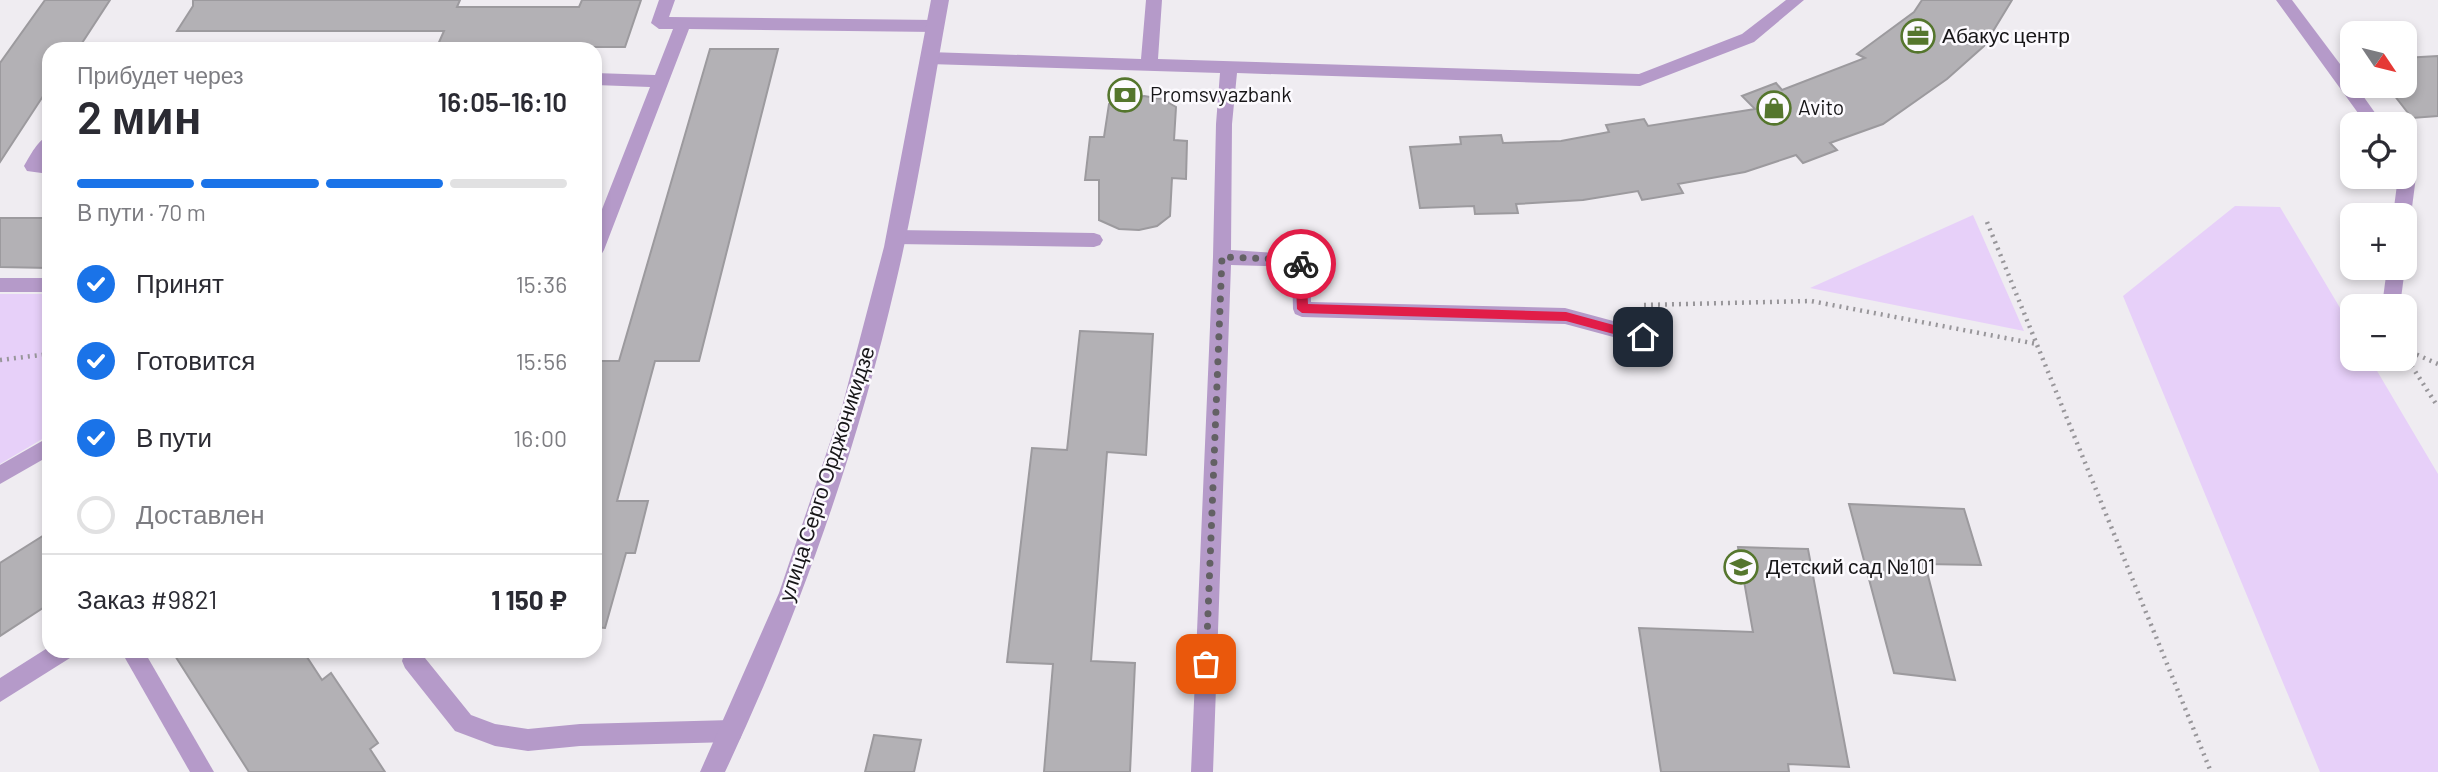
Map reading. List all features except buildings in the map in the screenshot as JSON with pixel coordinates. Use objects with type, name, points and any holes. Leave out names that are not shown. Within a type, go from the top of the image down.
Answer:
[{"type":"street","name":"улица Серго Орджоникидзе","points":[[712,772],[732,731],[785,603],[848,425],[869,351],[895,237],[940,0]]},
{"type":"lane","points":[[667,0],[659,23],[935,26]]},
{"type":"lane","points":[[1149,64],[1154,0]]},
{"type":"lane","points":[[929,58],[1640,80],[1748,38],[1796,0]]},
{"type":"lane","points":[[2284,0],[2366,112]]},
{"type":"lane","points":[[602,232],[683,24]]},
{"type":"lane","points":[[1202,772],[1222,257],[1224,124],[1229,66]]},
{"type":"lane","points":[[602,79],[660,81]]},
{"type":"lane","points":[[42,152],[33,166],[42,167]]},
{"type":"lane","points":[[895,237],[1094,240]]},
{"type":"lane","points":[[1222,257],[1301,260],[1302,309],[1566,316],[1643,337]]},
{"type":"lane","points":[[0,285],[42,285]]},
{"type":"lane","points":[[0,475],[42,450]]},
{"type":"lane","points":[[0,691],[51,658]]},
{"type":"lane","points":[[136,658],[203,772]]},
{"type":"lane","points":[[415,658],[463,723],[495,735],[527,740],[580,735],[732,731]]},
{"type":"path","points":[[1987,222],[2211,772]]},
{"type":"path","points":[[1583,321],[1632,306],[1811,301],[2038,344]]},
{"type":"path","points":[[0,360],[42,355]]},
{"type":"path","points":[[2417,357],[2438,364]]},
{"type":"path","points":[[2416,371],[2438,407]]},
{"type":"shaded area","points":[[2235,206],[2280,207],[2340,308],[2340,371],[2377,371],[2438,474],[2438,772],[2320,772],[2123,296]]},
{"type":"shaded area","points":[[1973,215],[2024,331],[1810,288]]},
{"type":"shaded area","points":[[0,294],[42,294],[42,439],[0,464]]},
{"type":"way so far","points":[[1206,664],[1222,257],[1301,260],[1301,264]]},
{"type":"place","name":"Абакус центр","points":[[1918,36]]},
{"type":"place","name":"Promsvyazbank","points":[[1125,95]]},
{"type":"place","name":"Avito","points":[[1774,108]]},
{"type":"place","name":"Детский сад №101","points":[[1741,567]]},
{"type":"route","points":[[1301,264],[1302,309],[1566,316],[1643,337]]}]
